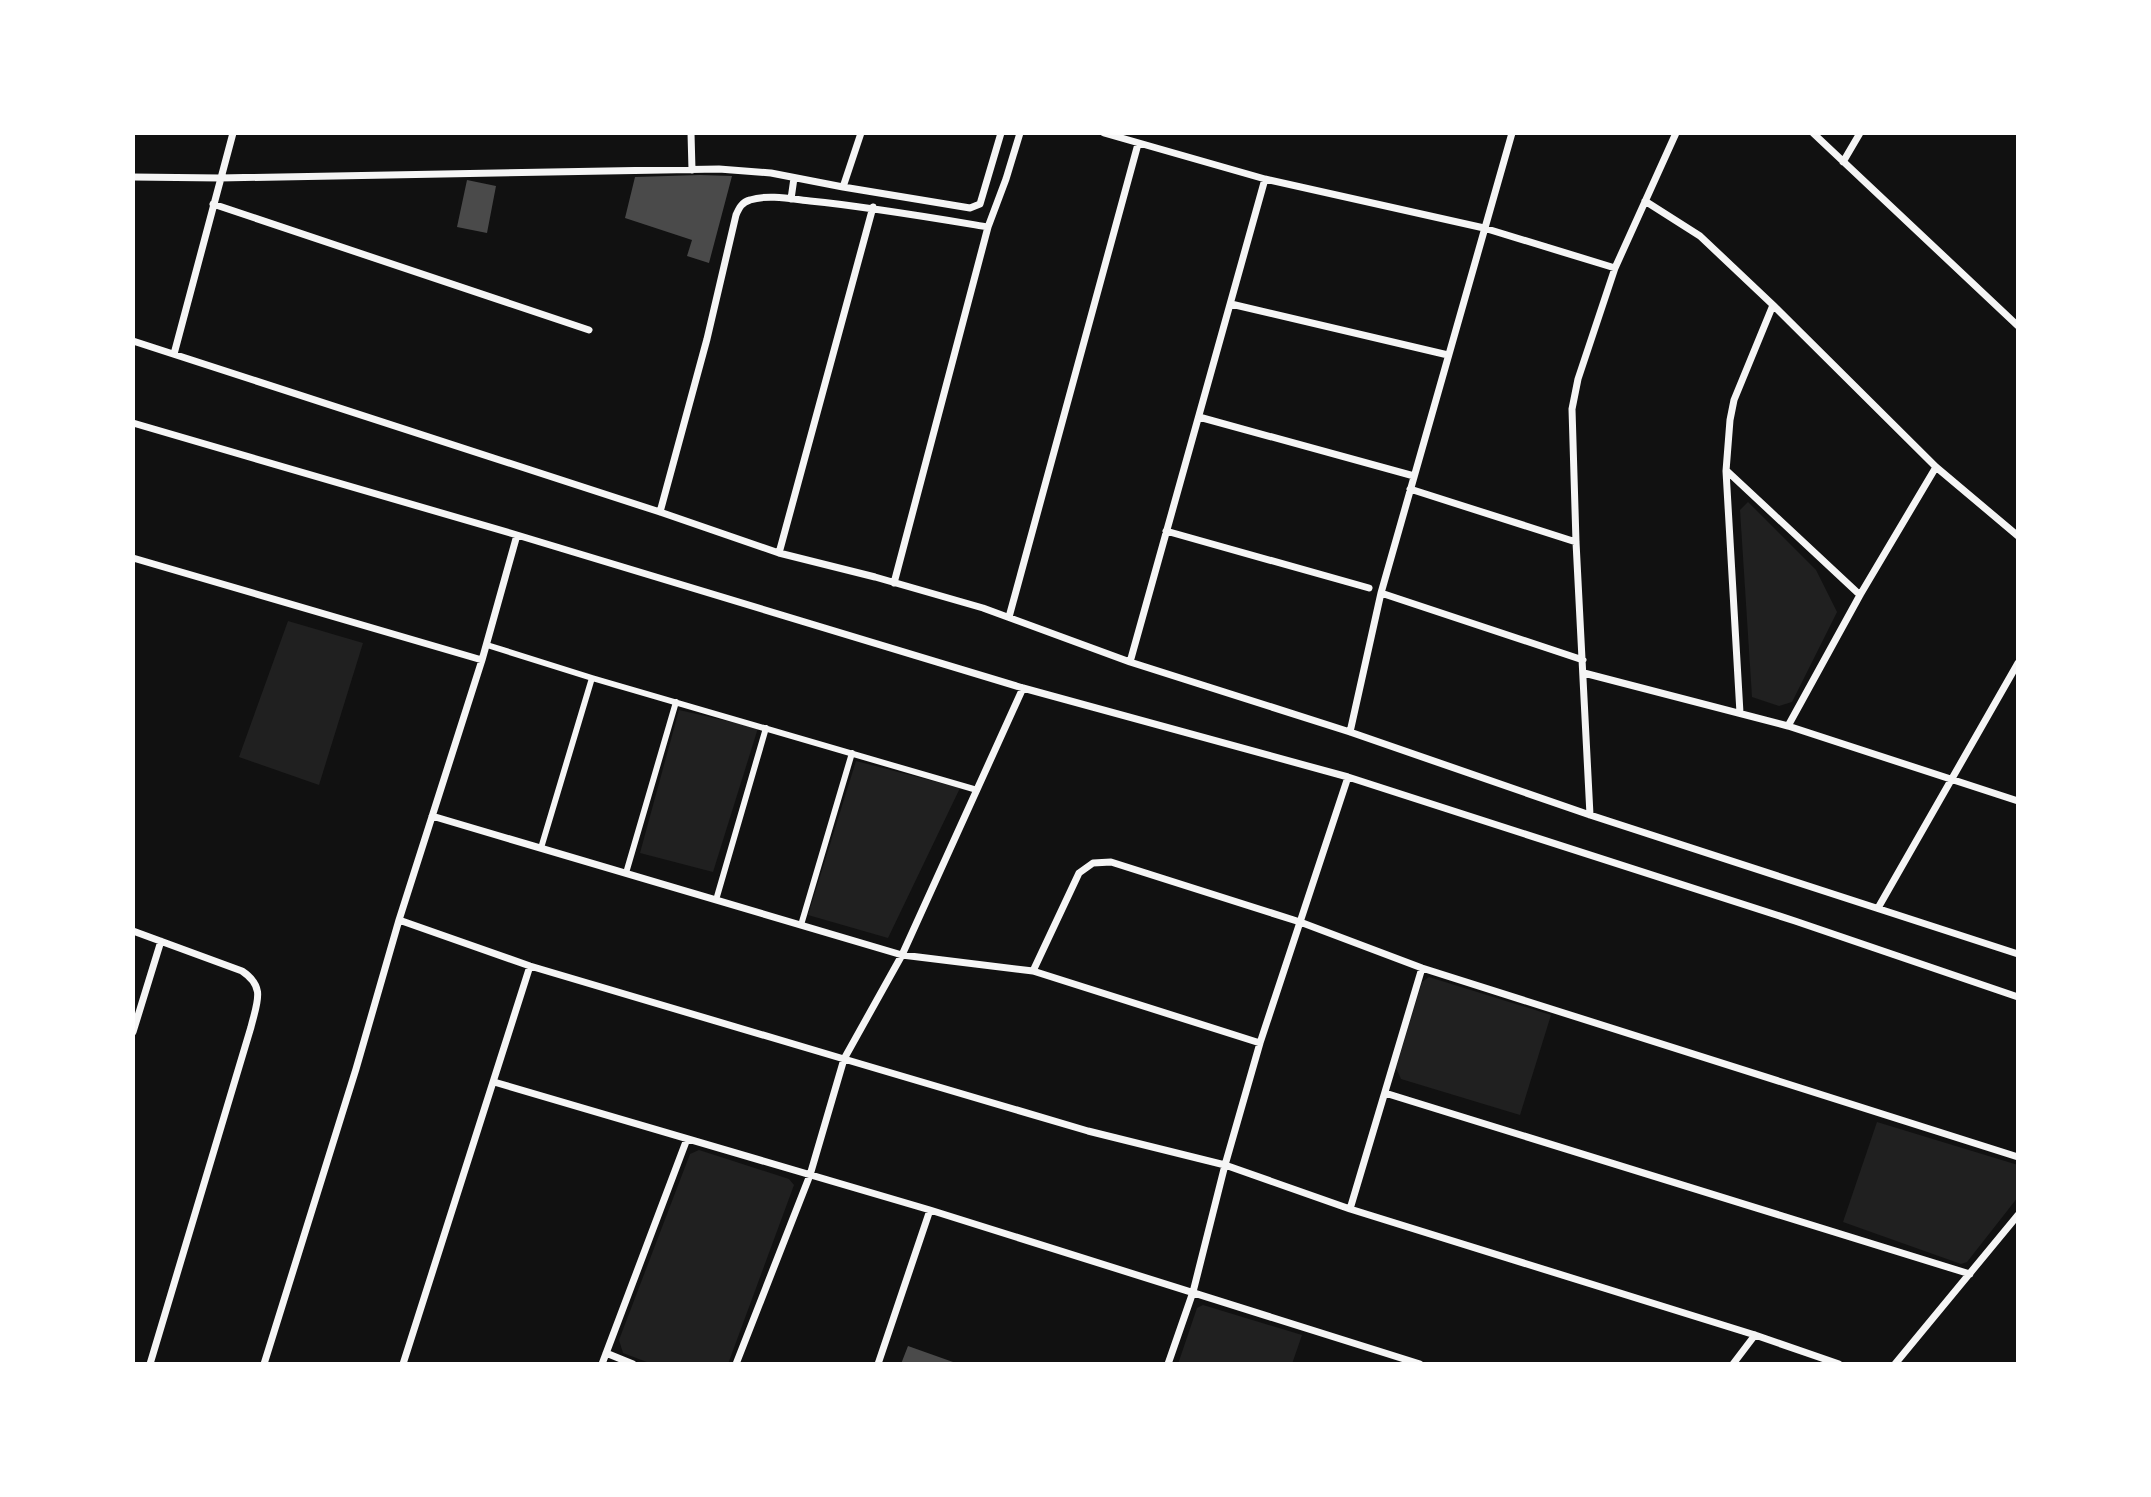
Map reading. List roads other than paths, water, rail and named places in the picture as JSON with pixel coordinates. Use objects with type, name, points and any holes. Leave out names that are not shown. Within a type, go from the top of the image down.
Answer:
[{"type":"street","points":[[174,354],[233,133]]},
{"type":"street","points":[[691,133],[692,170]]},
{"type":"street","points":[[843,187],[861,133]]},
{"type":"street","points":[[133,177],[220,178],[719,169],[771,173],[976,207],[980,204],[1001,133]]},
{"type":"street","points":[[894,583],[988,227],[1020,133]]},
{"type":"street","points":[[1104,133],[1265,179],[1484,228],[1615,268]]},
{"type":"street","points":[[1350,732],[1381,593],[1512,133]]},
{"type":"street","points":[[1590,815],[1572,409],[1578,379],[1615,268],[1676,133]]},
{"type":"street","points":[[1813,133],[2018,326]]},
{"type":"street","points":[[1843,162],[1860,133]]},
{"type":"street","points":[[1009,617],[1138,144]]},
{"type":"street","points":[[791,199],[794,178]]},
{"type":"street","points":[[1129,662],[1265,179]]},
{"type":"street","points":[[660,512],[740,205],[763,198],[791,199],[873,207],[988,227]]},
{"type":"street","points":[[1645,201],[1700,236],[1936,467],[2018,536]]},
{"type":"street","points":[[213,204],[589,330]]},
{"type":"street","points":[[779,553],[873,207]]},
{"type":"street","points":[[1231,304],[1448,355]]},
{"type":"street","points":[[1740,713],[1726,471],[1730,420],[1734,400],[1773,305]]},
{"type":"street","points":[[133,341],[779,553],[1009,617],[1129,662],[1350,732],[1590,815],[2018,954]]},
{"type":"street","points":[[1199,417],[1414,475]]},
{"type":"street","points":[[133,423],[517,535],[1023,688],[1348,777],[1796,921],[2018,997]]},
{"type":"street","points":[[1788,726],[1860,595],[1936,467]]},
{"type":"street","points":[[1726,471],[1860,595]]},
{"type":"street","points":[[1410,489],[1576,542]]},
{"type":"street","points":[[1166,531],[1369,588]]},
{"type":"street","points":[[264,1364],[356,1069],[399,920],[482,660],[517,535]]},
{"type":"street","points":[[133,558],[482,660]]},
{"type":"street","points":[[1381,593],[1583,660]]},
{"type":"street","points":[[486,645],[977,790]]},
{"type":"street","points":[[1878,908],[2018,663]]},
{"type":"street","points":[[1584,673],[1788,726],[2018,801]]},
{"type":"street","points":[[541,848],[592,678]]},
{"type":"street","points":[[736,1364],[810,1175],[844,1059],[902,955],[1023,688]]},
{"type":"street","points":[[626,873],[676,702]]},
{"type":"street","points":[[716,900],[766,728]]},
{"type":"street","points":[[801,925],[852,753]]},
{"type":"street","points":[[1168,1364],[1192,1292],[1260,1043],[1348,777]]},
{"type":"street","points":[[432,816],[902,955],[1033,971],[1260,1043]]},
{"type":"street","points":[[1033,971],[1079,873],[1093,863],[1111,862],[1300,922],[1422,968],[2018,1157]]},
{"type":"street","points":[[399,920],[530,966],[1088,1130],[1225,1165],[1350,1209],[1755,1335],[1839,1364]]},
{"type":"street","points":[[133,930],[242,971],[257,984],[258,994],[251,1027],[150,1364]]},
{"type":"street","points":[[133,1032],[161,941]]},
{"type":"street","points":[[403,1364],[530,966]]},
{"type":"street","points":[[1350,1209],[1422,968]]},
{"type":"street","points":[[494,1082],[930,1210],[1420,1364]]},
{"type":"street","points":[[1385,1093],[1970,1274]]},
{"type":"street","points":[[602,1364],[687,1139]]},
{"type":"street","points":[[878,1364],[930,1210]]},
{"type":"street","points":[[1895,1364],[2018,1215]]},
{"type":"street","points":[[1733,1364],[1755,1335]]},
{"type":"street","points":[[606,1353],[633,1364]]}]
